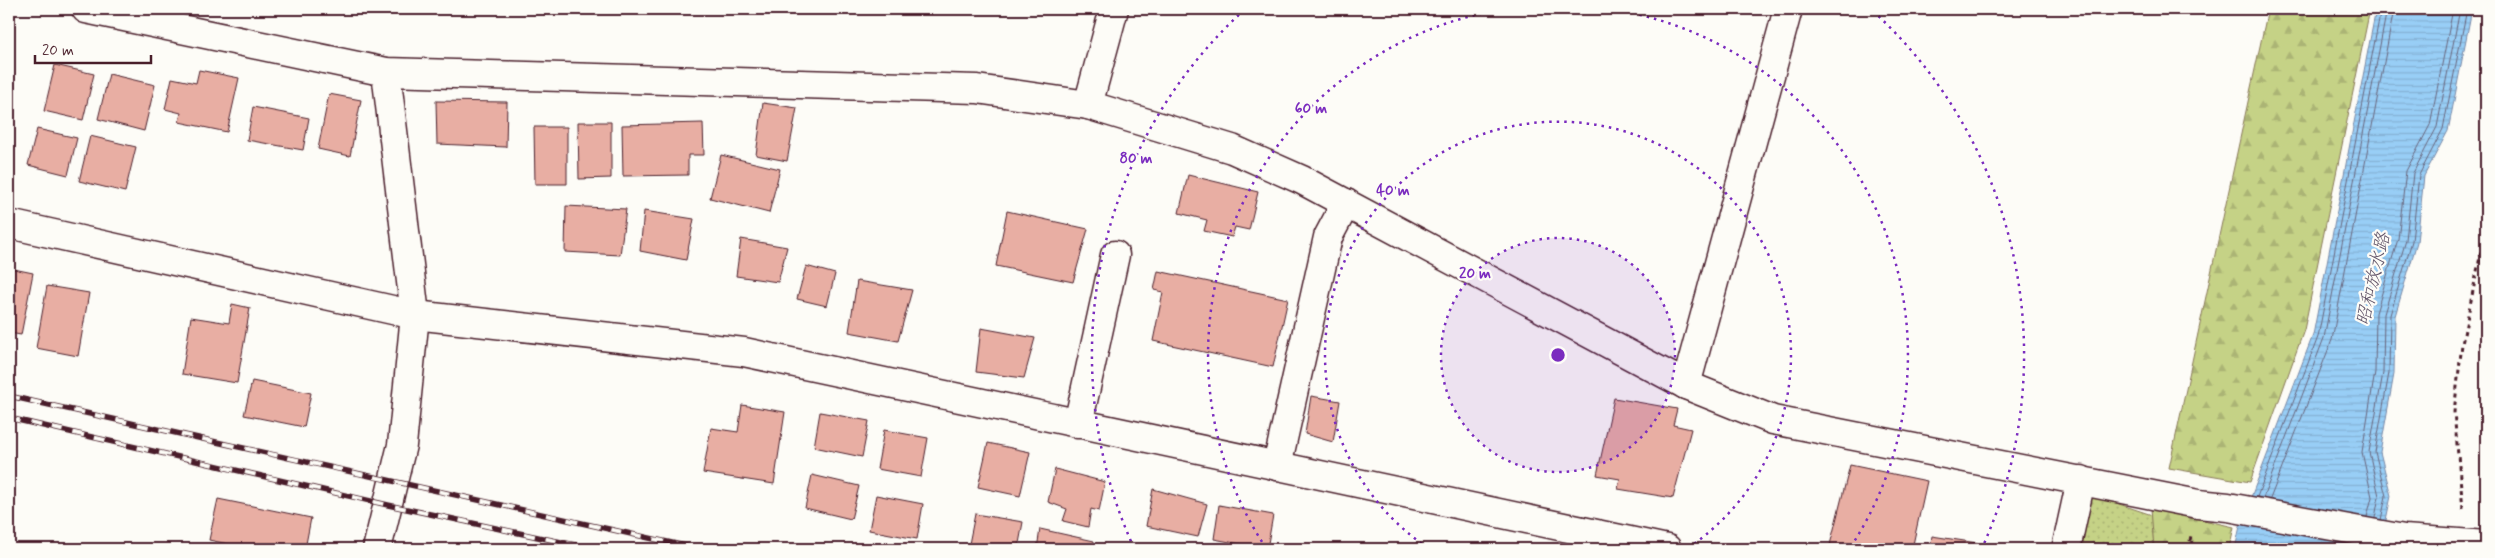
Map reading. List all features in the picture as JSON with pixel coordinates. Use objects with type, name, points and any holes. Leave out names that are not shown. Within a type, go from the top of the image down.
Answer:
[{"type":"street","points":[[86,9],[386,72],[976,89],[1088,105],[1232,149],[1302,180],[1686,385],[1773,420],[2198,504],[2228,507],[2404,539],[2486,545]]},
{"type":"street","points":[[1088,105],[1114,9]]},
{"type":"street","points":[[1686,385],[1788,9]]},
{"type":"street","points":[[377,549],[402,445],[415,316],[386,72]]},
{"type":"street","points":[[1276,466],[1328,237],[1346,203]]},
{"type":"street","points":[[9,224],[415,316],[744,352],[1667,549]]},
{"type":"street","points":[[1078,424],[1115,255]]},
{"type":"street","points":[[2066,549],[2081,480]]},
{"type":"path","points":[[2459,543],[2463,511],[2454,412],[2462,344],[2486,228]]},
{"type":"green space","points":[[2268,9],[2370,9],[2304,330],[2250,482],[2169,468]]},
{"type":"green space","points":[[2089,494],[2152,515],[2154,549],[2077,549]]},
{"type":"green space","points":[[2151,508],[2234,527],[2229,549],[2154,549]]},
{"type":"water","name":"昭和放水路","points":[[2376,9],[2472,9],[2448,131],[2424,176],[2417,242],[2395,316],[2394,374],[2380,452],[2391,496],[2380,549],[2235,549],[2240,526],[2313,335]]},
{"type":"building","points":[[55,65],[94,74],[83,120],[44,111]]},
{"type":"building","points":[[199,70],[239,78],[227,132],[179,122],[181,113],[165,109],[172,78],[196,83]]},
{"type":"building","points":[[109,74],[155,85],[144,131],[98,119]]},
{"type":"building","points":[[329,94],[361,100],[350,156],[318,149]]},
{"type":"building","points":[[436,101],[507,102],[506,147],[437,144]]},
{"type":"building","points":[[763,103],[797,108],[787,161],[756,155]]},
{"type":"building","points":[[253,107],[309,118],[303,150],[247,140]]},
{"type":"building","points":[[578,122],[611,122],[611,178],[579,179]]},
{"type":"building","points":[[703,123],[704,155],[688,155],[688,175],[623,176],[622,125]]},
{"type":"building","points":[[534,127],[567,127],[567,184],[535,184]]},
{"type":"building","points":[[37,129],[77,138],[68,175],[28,165]]},
{"type":"building","points":[[90,136],[136,147],[125,192],[79,181]]},
{"type":"building","points":[[721,155],[780,169],[769,213],[710,198]]},
{"type":"building","points":[[1188,175],[1258,192],[1249,230],[1235,227],[1232,237],[1204,231],[1207,220],[1179,213]]},
{"type":"building","points":[[566,206],[626,209],[620,255],[565,252]]},
{"type":"building","points":[[644,211],[694,219],[686,260],[640,251]]},
{"type":"building","points":[[1007,211],[1088,229],[1073,282],[996,266]]},
{"type":"building","points":[[741,239],[787,247],[778,282],[736,276]]},
{"type":"building","points":[[806,266],[835,274],[827,306],[797,299]]},
{"type":"building","points":[[9,268],[33,273],[21,335],[9,333]]},
{"type":"building","points":[[1158,271],[1288,299],[1273,367],[1153,341],[1163,292],[1154,290]]},
{"type":"building","points":[[857,281],[912,290],[898,341],[849,332]]},
{"type":"building","points":[[47,286],[89,293],[78,356],[36,348]]},
{"type":"building","points":[[232,304],[250,308],[237,383],[182,374],[191,317],[229,323]]},
{"type":"building","points":[[981,328],[1035,338],[1024,378],[976,372]]},
{"type":"building","points":[[252,381],[311,393],[304,427],[244,415]]},
{"type":"building","points":[[1311,396],[1340,401],[1333,442],[1305,434]]},
{"type":"building","points":[[1614,398],[1677,409],[1673,425],[1691,429],[1673,498],[1618,489],[1620,479],[1597,475]]},
{"type":"building","points":[[742,405],[785,412],[774,484],[703,473],[711,428],[738,432]]},
{"type":"building","points":[[820,412],[869,421],[862,457],[814,447]]},
{"type":"building","points":[[884,430],[928,438],[921,477],[877,469]]},
{"type":"building","points":[[988,443],[1030,452],[1020,496],[978,487]]},
{"type":"building","points":[[1850,465],[1927,481],[1912,549],[1829,549]]},
{"type":"building","points":[[1055,469],[1105,482],[1099,511],[1091,509],[1088,527],[1063,521],[1067,509],[1048,502]]},
{"type":"building","points":[[812,475],[859,486],[851,519],[805,508]]},
{"type":"building","points":[[1153,489],[1207,504],[1198,537],[1146,526]]},
{"type":"building","points":[[876,495],[923,504],[917,539],[869,530]]},
{"type":"building","points":[[218,499],[311,518],[305,549],[252,549],[209,540]]},
{"type":"building","points":[[1219,505],[1273,515],[1267,549],[1214,539]]},
{"type":"building","points":[[975,514],[1023,522],[1018,549],[968,549]]},
{"type":"building","points":[[1040,529],[1094,541],[1093,549],[1037,549]]},
{"type":"building","points":[[1932,536],[1977,543],[1976,549],[1930,549]]},
{"type":"railway","points":[[9,396],[699,549]]},
{"type":"railway","points":[[9,418],[388,505],[594,549]]}]
